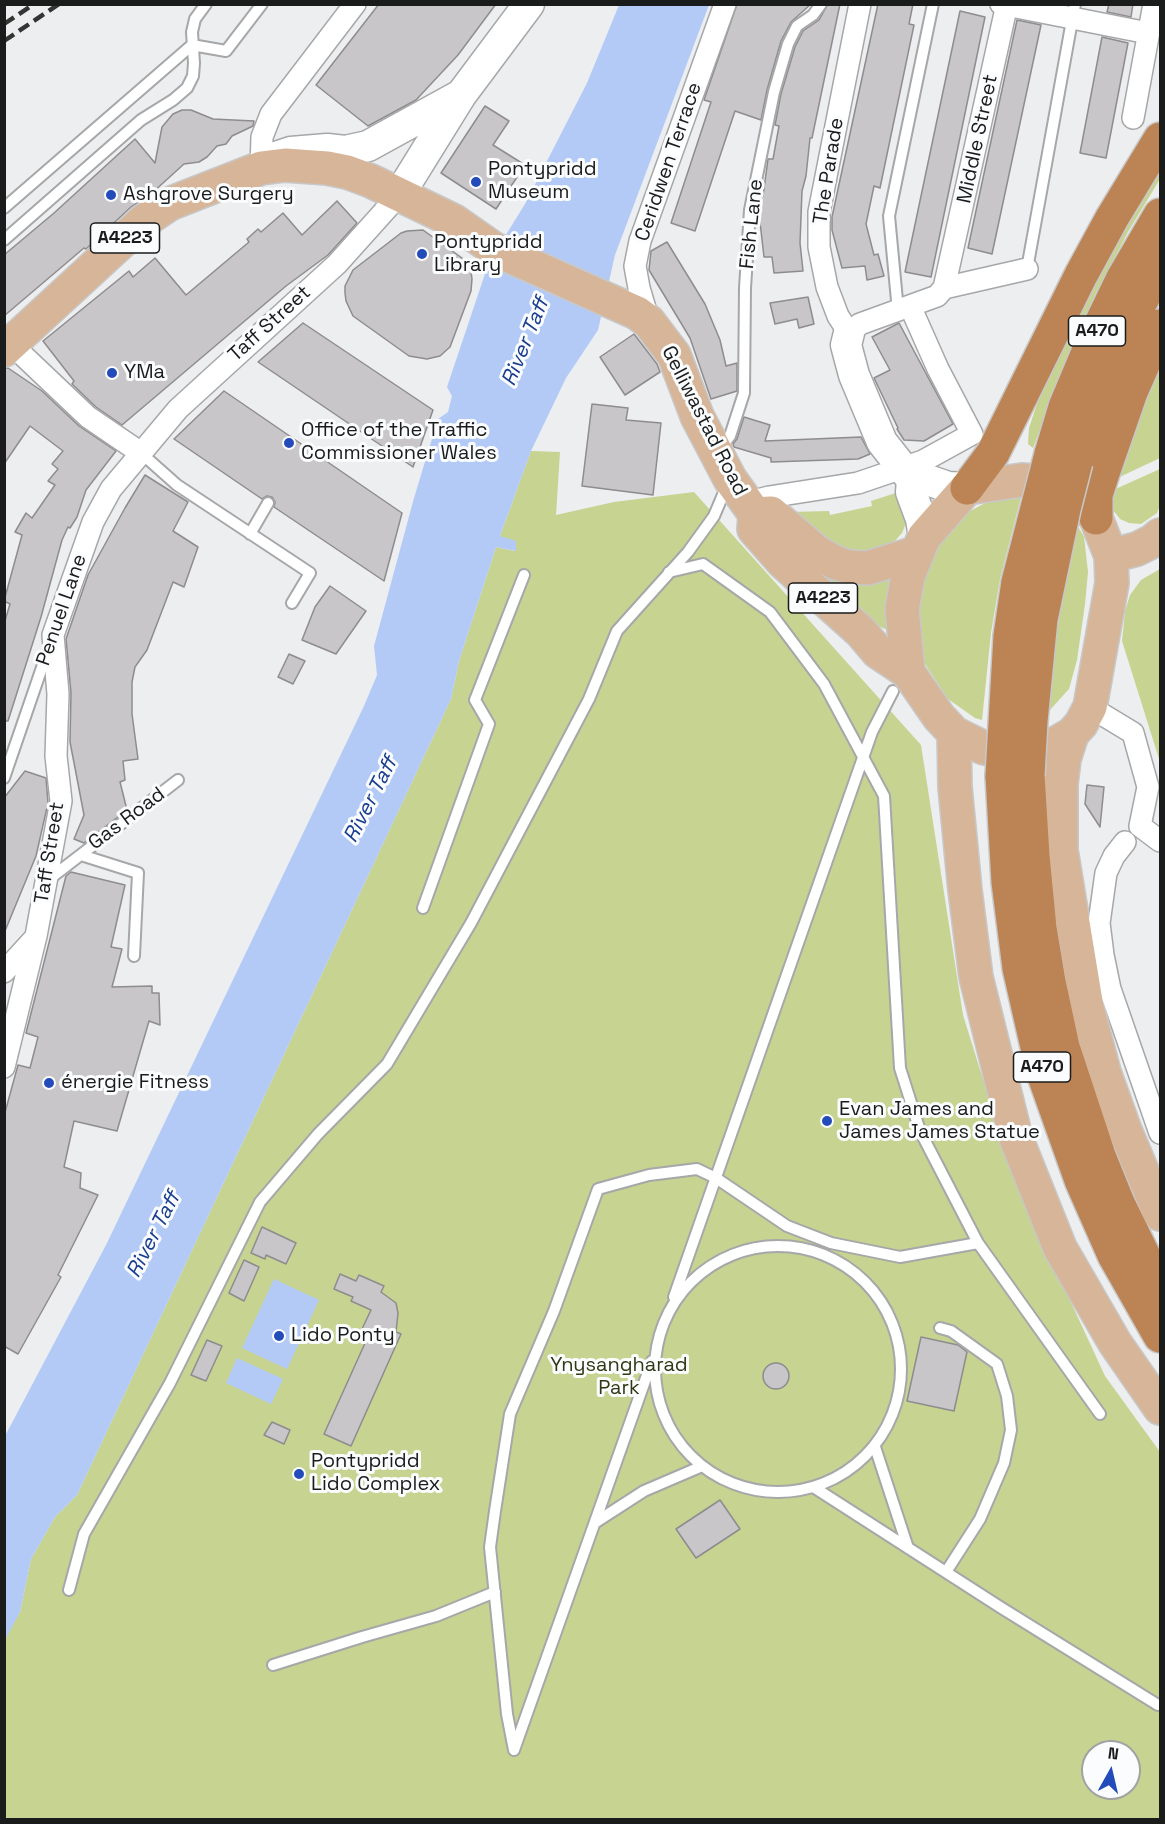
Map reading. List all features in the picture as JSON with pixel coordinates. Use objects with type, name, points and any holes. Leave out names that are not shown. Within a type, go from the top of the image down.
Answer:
[{"type":"highway","points":[[967,488],[993,453],[1081,275],[1112,218],[1161,140]]},
{"type":"highway","name":"A470","points":[[1063,458],[1065,406],[1123,278],[1161,215]]},
{"type":"highway","name":"A470","points":[[1161,265],[1124,334],[1096,403],[1063,458],[1021,571],[1010,636],[1015,775],[1008,882],[1018,957],[1043,1073],[1081,1180],[1114,1255],[1161,1336]]},
{"type":"highway","points":[[1096,518],[1096,495],[1103,473],[1131,392],[1161,326]]},
{"type":"highway","name":"A470","points":[[1015,775],[1033,856],[1040,928],[1063,1047],[1098,1156],[1118,1203],[1161,1289]]},
{"type":"main road","points":[[399,195],[461,95],[529,4]]},
{"type":"main road","points":[[261,168],[275,156],[291,152],[327,149],[345,151],[368,146],[461,95]]},
{"type":"main road","name":"A4223","points":[[7,343],[144,221],[169,204],[261,168],[285,165],[327,168],[363,178],[399,195]]},
{"type":"main road","name":"Gelliwastad Road","points":[[399,195],[454,221],[494,249],[643,318],[674,356],[697,416],[737,487]]},
{"type":"main road","points":[[849,333],[846,345],[854,375],[882,442],[908,474],[911,492],[921,519],[920,545]]},
{"type":"main road","points":[[908,474],[948,487],[967,488],[1022,480],[1045,482],[1066,489],[1096,518],[1111,556],[1112,583],[1090,707],[1081,724],[1072,734],[1055,744],[1038,750],[1013,752],[984,748],[954,733],[900,681],[902,609],[908,576],[920,545],[967,488]]},
{"type":"main road","name":"A4223","points":[[737,487],[818,553],[836,563],[849,567],[868,568],[920,545]]},
{"type":"main road","name":"A4223","points":[[737,487],[754,529],[783,562],[861,632],[900,681]]},
{"type":"main road","points":[[1111,556],[1137,549],[1153,542],[1161,535]]},
{"type":"main road","points":[[954,733],[955,787],[976,977],[1016,1138],[1060,1248],[1114,1343],[1161,1408]]},
{"type":"main road","points":[[1072,734],[1064,759],[1061,784],[1061,850],[1087,1008],[1104,1072],[1124,1128],[1161,1214]]},
{"type":"street","points":[[261,168],[262,137],[271,114],[355,4]]},
{"type":"street","name":"Ceridwen Terrace","points":[[643,318],[635,266],[640,241],[725,4]]},
{"type":"street","name":"The Parade","points":[[849,333],[838,316],[827,287],[819,247],[819,212],[860,4]]},
{"type":"street","points":[[1133,118],[1154,4]]},
{"type":"street","points":[[1005,5],[1074,11],[1148,33]]},
{"type":"street","name":"Middle Street","points":[[946,281],[1005,5]]},
{"type":"street","name":"Taff Street","points":[[141,453],[178,409],[337,264],[399,195]]},
{"type":"street","points":[[849,333],[860,324],[937,296],[946,281],[1027,270]]},
{"type":"street","points":[[737,487],[769,496],[908,474],[923,460],[972,434],[904,309]]},
{"type":"street","points":[[7,343],[88,417],[141,453]]},
{"type":"street","name":"Penuel Lane","points":[[53,635],[93,522],[111,489],[141,453]]},
{"type":"street","name":"Taff Street","points":[[4,1067],[48,880],[61,801],[56,756],[58,694],[53,635]]},
{"type":"street","points":[[1090,707],[1133,733],[1148,787],[1140,826],[1161,841]]},
{"type":"street","points":[[1125,842],[1114,856],[1104,885],[1100,923],[1103,955],[1110,989],[1161,1133]]},
{"type":"street","points":[[4,972],[36,936]]},
{"type":"lane","points":[[4,240],[141,120],[173,100],[187,88],[193,76],[192,32],[195,19],[206,4]]},
{"type":"lane","points":[[192,45],[226,51],[262,4]]},
{"type":"lane","name":"Fish Lane","points":[[69,1590],[84,1534],[170,1383],[260,1202],[318,1134],[387,1064],[471,923],[589,699],[617,631],[688,552],[737,487],[730,436],[744,393],[745,288],[750,210],[774,92],[788,44],[797,26],[813,15],[821,4]]},
{"type":"lane","points":[[904,309],[889,216],[933,4]]},
{"type":"lane","points":[[1027,270],[1074,11]]},
{"type":"lane","points":[[4,208],[192,45]]},
{"type":"lane","points":[[141,453],[177,485],[310,573],[292,603]]},
{"type":"lane","points":[[250,534],[268,503]]},
{"type":"lane","points":[[669,572],[703,564],[770,612],[824,684],[884,796],[900,1068],[920,1131],[978,1243],[1100,1413]]},
{"type":"lane","points":[[423,908],[489,724],[475,700],[524,575]]},
{"type":"lane","name":"Penuel Lane","points":[[4,778],[53,635]]},
{"type":"lane","points":[[900,681],[872,732],[863,757],[716,1178],[672,1304],[662,1323],[654,1355],[514,1750],[507,1714],[490,1547],[510,1414],[555,1311],[598,1189],[649,1175],[697,1168],[716,1178],[787,1226],[831,1243],[900,1257],[978,1243]]},
{"type":"lane","name":"Gas Road","points":[[48,880],[178,780]]},
{"type":"lane","points":[[1125,842],[1140,826]]},
{"type":"lane","points":[[81,855],[138,873],[134,956]]},
{"type":"lane","points":[[654,1355],[656,1397],[672,1436],[700,1467],[736,1486],[775,1493],[815,1488],[848,1472],[875,1446],[888,1428],[897,1406],[902,1377],[900,1347],[890,1315],[871,1287],[846,1266],[816,1251],[783,1245],[750,1248],[719,1260],[692,1279],[672,1304]]},
{"type":"lane","points":[[940,1328],[951,1331],[997,1364],[1007,1396],[1011,1430],[1004,1463],[980,1518],[946,1572]]},
{"type":"lane","points":[[875,1446],[908,1548]]},
{"type":"lane","points":[[596,1522],[644,1491],[700,1467]]},
{"type":"lane","points":[[815,1488],[1158,1705]]},
{"type":"lane","points":[[273,1665],[436,1616],[495,1592]]},
{"type":"green space","points":[[1160,157],[1160,179],[1128,232],[1095,295],[1064,366],[1033,448],[1028,444],[1029,428],[1037,404],[1032,401]]},
{"type":"green space","points":[[1160,351],[1160,458],[1111,481]]},
{"type":"green space","name":"Ynysangharad Park","points":[[531,451],[560,452],[556,515],[614,502],[694,492],[921,745],[963,1015],[1014,1179],[1105,1376],[1160,1452],[1160,1819],[7,1819],[4,1812],[4,1640],[20,1612],[31,1559],[55,1517],[77,1495],[451,699],[459,661],[496,547],[515,551],[500,536]]},
{"type":"green space","points":[[1160,469],[1160,505],[1157,513],[1141,524],[1129,523],[1120,519],[1113,510],[1111,491]]},
{"type":"green space","points":[[902,491],[908,518],[902,533],[894,542],[876,552],[840,551],[790,512],[829,511],[830,515],[872,506],[871,501]]},
{"type":"green space","points":[[1021,497],[1000,579],[991,633],[982,720],[975,718],[948,699],[923,661],[915,624],[918,588],[932,551],[955,519],[989,501]]},
{"type":"green space","points":[[764,521],[889,580],[887,630],[871,622]]},
{"type":"green space","points":[[1077,525],[1084,537],[1088,572],[1077,660],[1069,689],[1049,711],[1053,659],[1063,588]]},
{"type":"green space","points":[[1160,569],[1160,762],[1122,641],[1125,611],[1130,595],[1141,580]]},
{"type":"water","name":"River Taff","points":[[619,5],[709,5],[615,255],[598,330],[566,378],[531,451],[500,536],[516,541],[516,551],[496,547],[459,661],[451,699],[77,1495],[55,1517],[31,1559],[20,1612],[5,1640],[5,1436],[106,1245],[364,706],[377,675],[374,646],[414,498],[438,419],[448,412],[452,396],[447,387],[489,262],[525,204],[587,83]]},
{"type":"water","points":[[274,1279],[319,1300],[287,1369],[242,1348]]},
{"type":"water","points":[[237,1358],[283,1379],[271,1404],[226,1383]]},
{"type":"building","points":[[379,4],[496,4],[458,55],[416,100],[368,126],[316,85]]},
{"type":"building","points":[[737,4],[811,4],[791,22],[781,41],[761,120],[735,111],[695,231],[671,223],[711,102],[704,100]]},
{"type":"building","points":[[828,4],[840,4],[812,138],[810,138],[802,191],[800,243],[803,271],[774,273],[772,257],[764,257],[760,222],[758,222],[760,196],[763,196],[768,159],[773,159],[779,126],[775,125],[781,94],[795,47],[803,31],[819,20]]},
{"type":"building","points":[[878,4],[913,4],[909,24],[914,25],[880,188],[874,186],[866,224],[874,255],[878,254],[884,276],[867,280],[865,266],[842,268],[832,230],[832,217]]},
{"type":"building","points":[[1109,4],[1133,4],[1131,17],[1107,12]]},
{"type":"building","points":[[960,11],[985,17],[931,277],[905,272]]},
{"type":"building","points":[[1017,20],[1041,25],[992,254],[968,248]]},
{"type":"building","points":[[1102,37],[1128,43],[1106,158],[1080,153]]},
{"type":"building","points":[[485,106],[509,121],[493,145],[525,165],[496,209],[441,173]]},
{"type":"building","points":[[182,110],[191,110],[213,119],[254,121],[253,126],[232,136],[226,144],[217,146],[199,162],[184,164],[4,316],[4,255],[135,139],[155,163],[162,127],[173,114]]},
{"type":"building","points":[[337,201],[357,223],[328,255],[286,286],[122,425],[96,407],[72,384],[74,381],[43,341],[129,271],[133,277],[155,258],[186,295],[249,242],[247,239],[258,229],[261,232],[283,213],[302,235]]},
{"type":"building","points":[[423,230],[462,258],[471,272],[472,279],[471,291],[450,347],[440,356],[427,359],[409,356],[353,316],[345,293],[345,286],[353,270],[401,233]]},
{"type":"building","points":[[667,242],[705,304],[720,340],[726,366],[737,363],[737,391],[711,399],[690,338],[649,270],[651,251]]},
{"type":"building","points":[[808,297],[814,324],[799,328],[797,319],[775,324],[770,303]]},
{"type":"building","points":[[303,323],[433,410],[413,467],[258,362]]},
{"type":"building","points":[[899,323],[953,424],[924,441],[904,440],[874,378],[890,370],[872,337]]},
{"type":"building","points":[[634,334],[657,364],[660,372],[625,395],[600,357]]},
{"type":"building","points":[[4,368],[8,368],[42,391],[79,426],[116,451],[86,490],[77,517],[70,528],[68,527],[62,540],[41,617],[8,721],[4,721],[4,624],[10,604],[4,601],[22,535],[15,532],[26,513],[32,518],[55,485],[48,481],[58,469],[52,464],[63,451],[30,426],[4,464]]},
{"type":"building","points":[[224,391],[402,513],[384,581],[274,507],[275,502],[272,497],[267,496],[262,499],[174,439]]},
{"type":"building","points":[[592,404],[628,408],[626,420],[661,423],[653,495],[582,486]]},
{"type":"building","points":[[744,417],[770,425],[765,441],[861,437],[870,454],[858,459],[771,462],[771,458],[734,447],[733,444],[737,439]]},
{"type":"building","points":[[145,475],[188,502],[173,531],[198,547],[184,587],[173,582],[147,650],[135,667],[132,682],[132,714],[138,759],[123,761],[125,780],[120,782],[127,810],[84,843],[74,839],[84,815],[70,742],[71,693],[66,639],[88,575]]},
{"type":"building","points":[[330,586],[366,611],[336,654],[302,640],[315,607]]},
{"type":"building","points":[[289,654],[305,661],[293,684],[278,677]]},
{"type":"building","points":[[25,771],[46,778],[48,803],[36,856],[5,931],[4,798]]},
{"type":"building","points":[[1087,785],[1104,787],[1100,827],[1085,804]]},
{"type":"building","points":[[71,872],[125,885],[111,947],[122,949],[112,987],[152,986],[152,993],[159,993],[160,1025],[149,1021],[117,1131],[74,1121],[64,1167],[81,1173],[80,1188],[98,1195],[58,1275],[61,1277],[18,1354],[4,1346],[4,1116],[18,1065],[30,1068],[38,1037],[26,1033],[66,876]]},
{"type":"building","points":[[262,1227],[296,1243],[286,1264],[266,1255],[265,1259],[251,1253]]},
{"type":"building","points":[[244,1260],[259,1267],[244,1301],[229,1293]]},
{"type":"building","points":[[340,1274],[356,1281],[359,1275],[384,1286],[381,1292],[396,1303],[398,1313],[396,1332],[401,1334],[351,1446],[324,1434],[366,1341],[362,1329],[371,1310],[351,1301],[353,1297],[334,1289]]},
{"type":"building","points":[[921,1337],[958,1345],[967,1352],[954,1411],[907,1401]]},
{"type":"building","points":[[207,1340],[222,1346],[206,1381],[191,1375]]},
{"type":"building","points":[[776,1363],[785,1367],[789,1376],[785,1385],[776,1389],[767,1385],[763,1376],[767,1367]]},
{"type":"building","points":[[272,1422],[290,1430],[284,1444],[264,1435]]},
{"type":"building","points":[[720,1500],[740,1529],[696,1558],[676,1529]]},
{"type":"railway","points":[[4,24],[34,4]]},
{"type":"railway","points":[[4,41],[59,4]]},
{"type":"place","name":"Pontypridd Museum","points":[[476,182]]},
{"type":"place","name":"Ashgrove Surgery","points":[[111,195]]},
{"type":"place","name":"Pontypridd Library","points":[[422,254]]},
{"type":"place","name":"YMa","points":[[112,373]]},
{"type":"place","name":"Office of the Traffic Commissioner Wales","points":[[289,443]]},
{"type":"place","name":"énergie Fitness","points":[[49,1083]]},
{"type":"place","name":"Evan James and James James Statue","points":[[827,1121]]},
{"type":"place","name":"Lido Ponty","points":[[279,1336]]},
{"type":"place","name":"Pontypridd Lido Complex","points":[[299,1474]]}]
